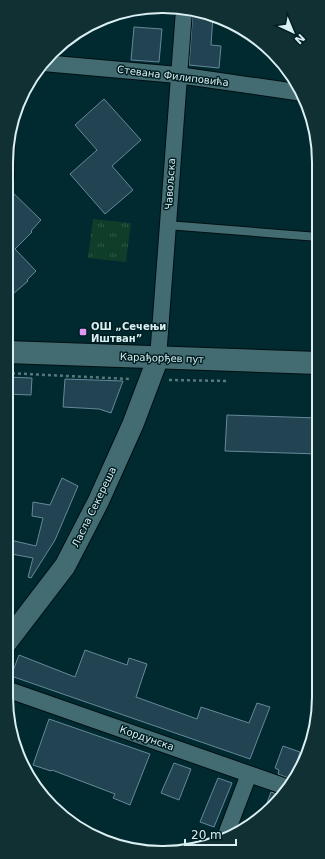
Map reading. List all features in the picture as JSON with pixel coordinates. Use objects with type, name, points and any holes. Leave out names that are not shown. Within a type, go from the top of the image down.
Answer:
[{"type":"main road","name":"Карађорђев пут","points":[[13,352],[312,363]]},
{"type":"street","name":"Чавољска","points":[[158,358],[184,14]]},
{"type":"street","name":"Стевана Филиповића","points":[[50,64],[178,75],[294,92]]},
{"type":"street","name":"Ласла Секереша","points":[[13,634],[65,566],[101,495],[133,424],[158,358]]},
{"type":"street","name":"Кордунска","points":[[13,691],[283,786]]},
{"type":"street","points":[[227,832],[249,774]]},
{"type":"lane","points":[[167,225],[312,237]]},
{"type":"green space","points":[[93,219],[131,223],[126,262],[88,258]]},
{"type":"building","points":[[193,16],[213,22],[211,45],[221,46],[219,68],[189,65]]},
{"type":"building","points":[[134,27],[162,29],[159,62],[131,60]]},
{"type":"building","points":[[104,99],[141,140],[112,166],[133,190],[105,214],[70,174],[97,150],[75,125]]},
{"type":"building","points":[[13,193],[41,220],[31,231],[32,232],[15,249],[36,271],[27,280],[28,281],[13,294]]},
{"type":"building","points":[[13,377],[32,378],[31,395],[13,394]]},
{"type":"building","points":[[65,379],[123,381],[111,413],[99,409],[63,407]]},
{"type":"building","points":[[227,415],[312,418],[312,454],[225,451]]},
{"type":"building","points":[[62,478],[78,486],[55,540],[31,578],[28,577],[33,558],[13,554],[13,541],[36,546],[43,518],[32,516],[33,502],[50,505]]},
{"type":"building","points":[[85,650],[127,665],[129,658],[147,664],[136,697],[197,719],[201,707],[249,723],[257,703],[270,707],[250,759],[13,677],[13,671],[19,655],[75,677]]},
{"type":"building","points":[[49,719],[150,754],[130,805],[113,798],[115,794],[52,770],[51,771],[33,765]]},
{"type":"building","points":[[283,746],[300,752],[296,765],[288,778],[278,774],[279,770],[275,768]]},
{"type":"building","points":[[174,763],[191,769],[179,800],[161,793]]},
{"type":"building","points":[[218,778],[232,783],[214,827],[200,822]]},
{"type":"building","points":[[271,792],[276,794],[275,795],[267,803]]},
{"type":"place","name":"ОШ „Сечењи Иштван”","points":[[83,332]]}]
